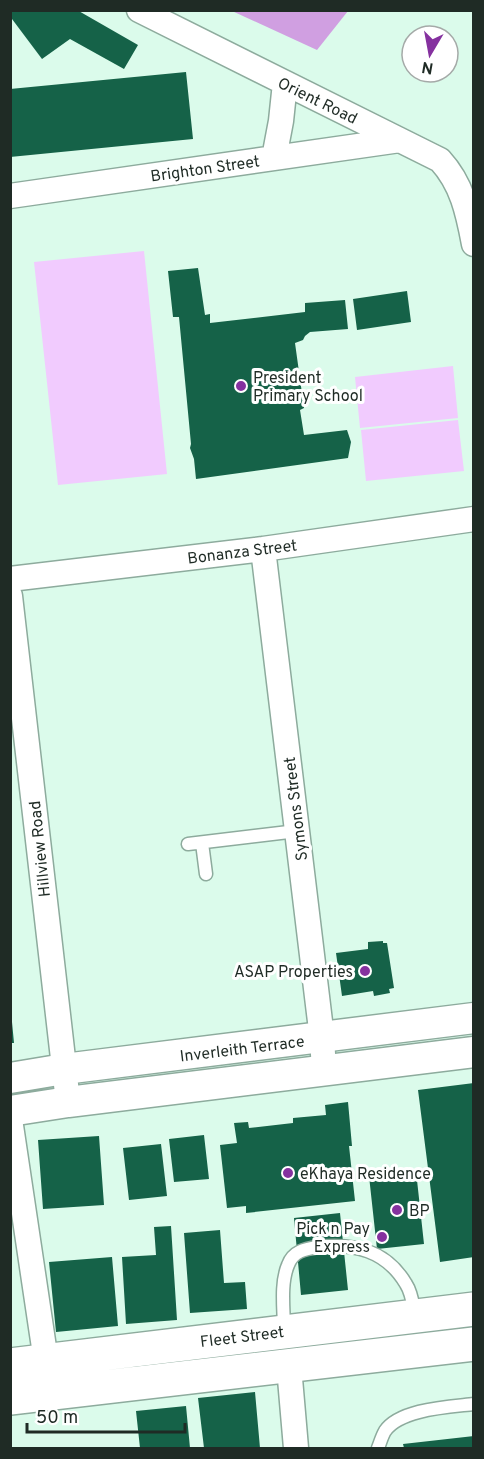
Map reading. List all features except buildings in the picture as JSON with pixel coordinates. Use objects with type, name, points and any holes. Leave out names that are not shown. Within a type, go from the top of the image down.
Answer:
[{"type":"main road","name":"Fleet Street","points":[[10,1365],[474,1309]]},
{"type":"main road","points":[[423,1315],[434,1349]]},
{"type":"main road","points":[[10,1398],[474,1344]]},
{"type":"street","name":"Orient Road","points":[[139,10],[440,160],[452,174],[471,216],[474,244]]},
{"type":"street","points":[[274,158],[285,83]]},
{"type":"street","name":"Brighton Street","points":[[10,196],[400,140]]},
{"type":"street","name":"Bonanza Street","points":[[10,579],[263,549],[474,519]]},
{"type":"street","name":"Symons Street","points":[[263,549],[324,1070]]},
{"type":"street","name":"Hillview Road","points":[[10,596],[68,1102]]},
{"type":"street","name":"Inverleith Terrace","points":[[10,1078],[64,1069],[474,1018]]},
{"type":"street","name":"Inverleith Terrace","points":[[10,1111],[474,1052]]},
{"type":"street","points":[[10,1119],[46,1360]]},
{"type":"street","points":[[289,1367],[296,1449]]},
{"type":"lane","points":[[188,844],[297,831]]},
{"type":"lane","points":[[202,843],[206,874]]},
{"type":"lane","points":[[284,1331],[283,1300],[288,1264],[295,1253],[326,1246],[346,1245],[363,1248],[389,1265],[407,1285],[423,1315]]},
{"type":"lane","points":[[378,1449],[385,1431],[396,1421],[418,1412],[474,1404]]},
{"type":"shaded area","points":[[232,11],[348,11],[317,50]]},
{"type":"shaded area","points":[[144,251],[167,474],[58,485],[34,262]]},
{"type":"shaded area","points":[[453,366],[458,418],[360,428],[355,377]]},
{"type":"shaded area","points":[[458,420],[464,471],[366,481],[361,430]]},
{"type":"place","name":"President Primary School","points":[[241,386]]},
{"type":"place","name":"ASAP Properties","points":[[365,971]]},
{"type":"place","name":"eKhaya Residence","points":[[288,1173]]},
{"type":"place","name":"BP","points":[[397,1210]]},
{"type":"place","name":"Pick n Pay Express","points":[[382,1237]]}]
